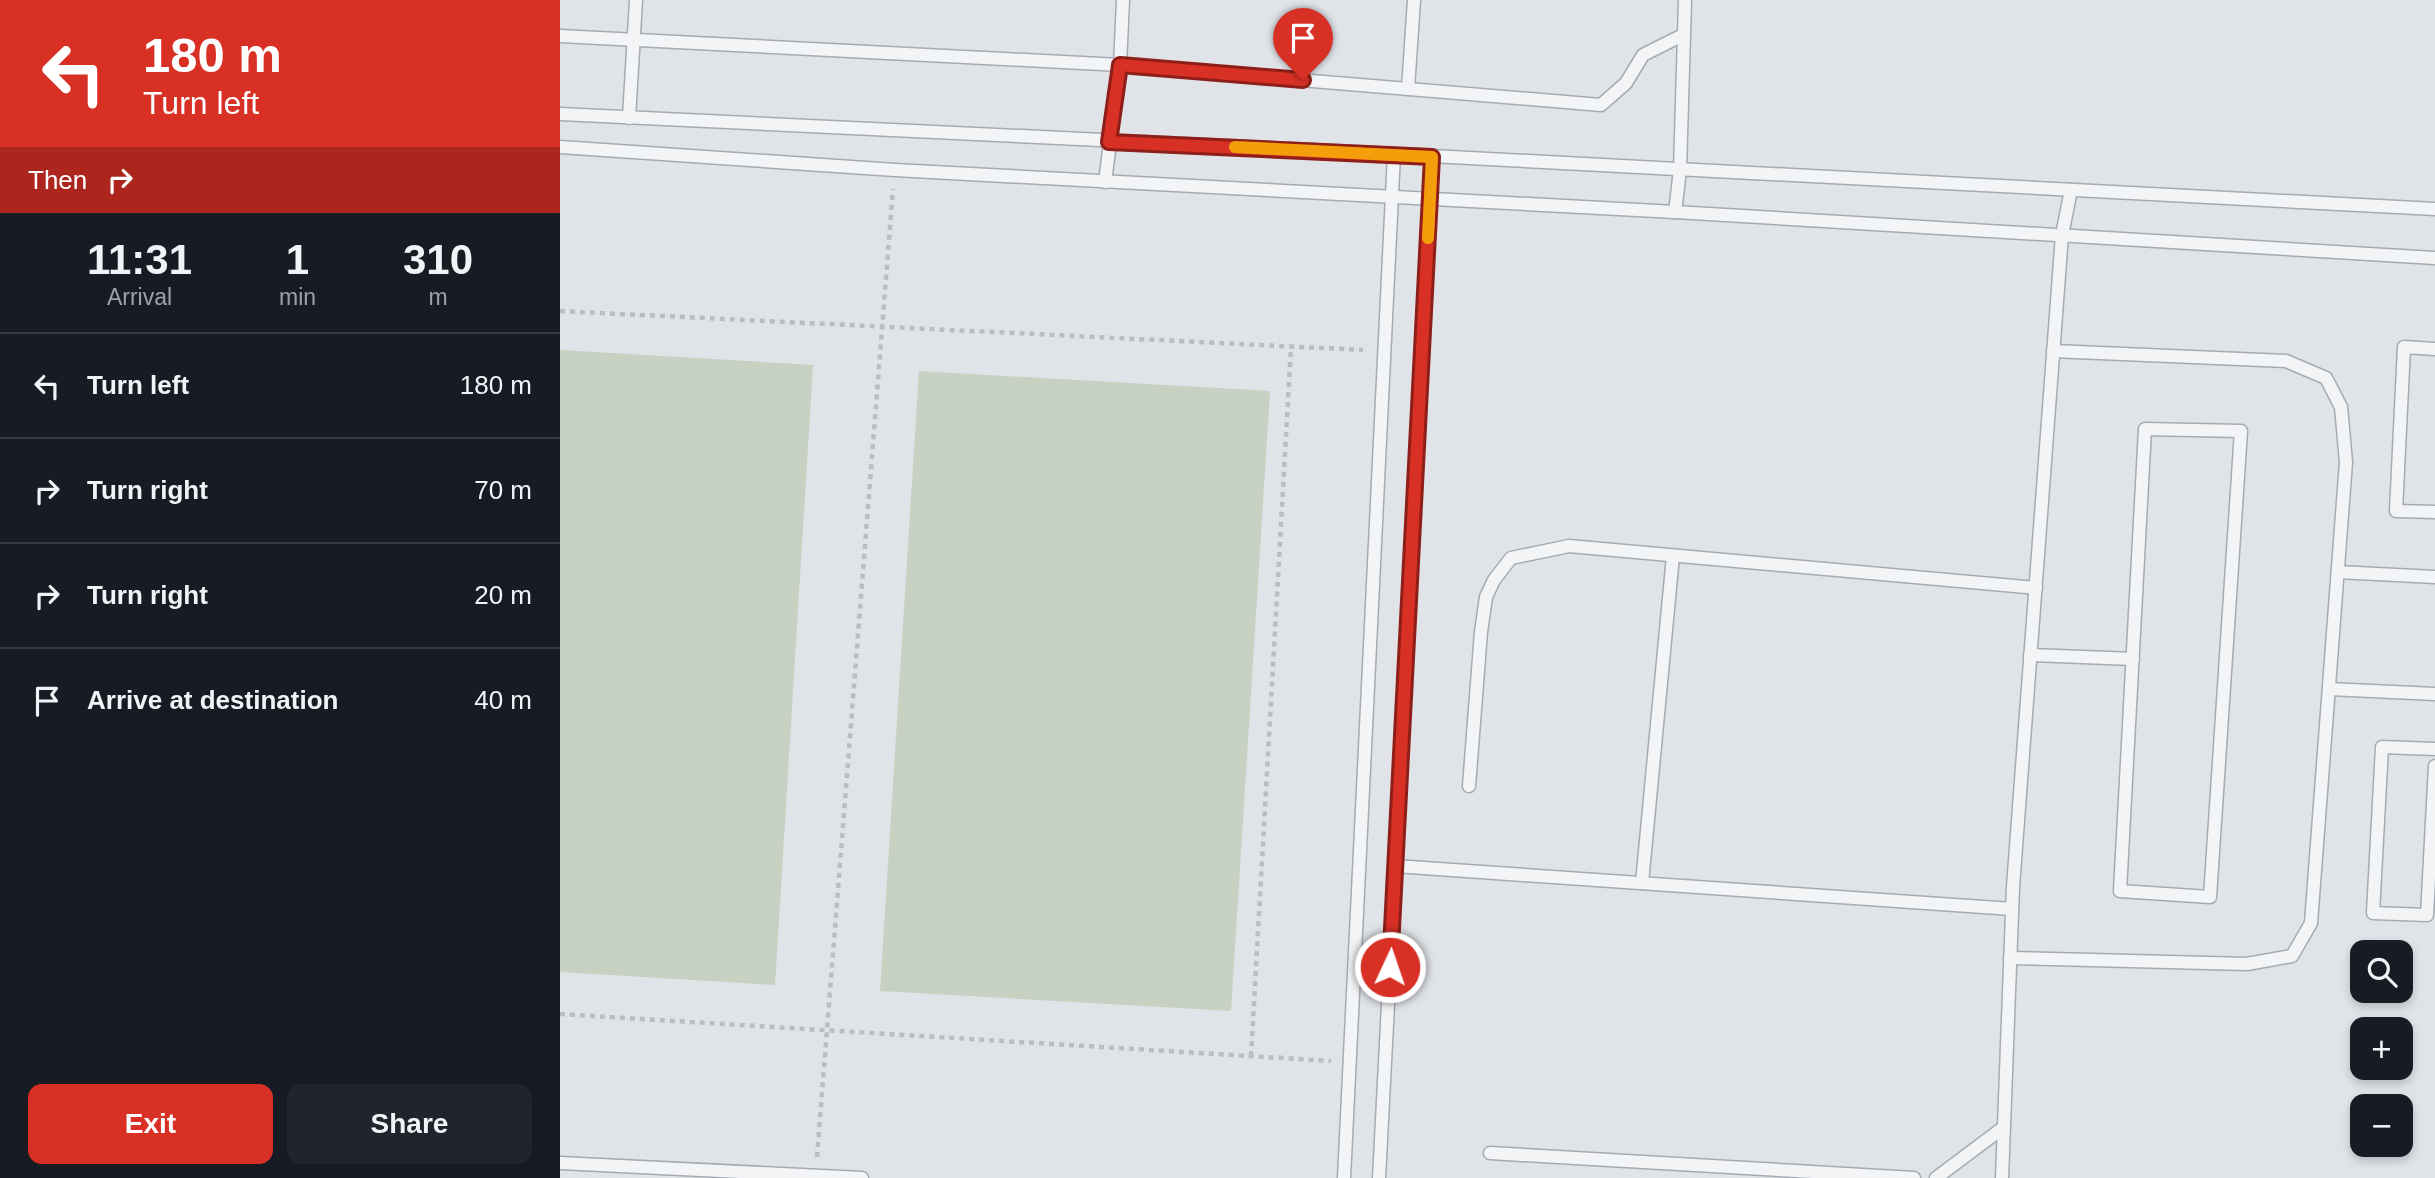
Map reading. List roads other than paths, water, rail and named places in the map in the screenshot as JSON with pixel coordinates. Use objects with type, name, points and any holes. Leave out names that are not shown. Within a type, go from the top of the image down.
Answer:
[{"type":"lane","points":[[629,118],[636,0]]},
{"type":"lane","points":[[1105,182],[1120,65],[1123,0]]},
{"type":"lane","points":[[1408,89],[1414,0]]},
{"type":"lane","points":[[1675,212],[1680,170],[1685,0]]},
{"type":"lane","points":[[560,36],[1120,65],[1601,105],[1626,83],[1643,55],[1683,35]]},
{"type":"lane","points":[[560,114],[1394,154],[2435,209]]},
{"type":"lane","points":[[560,147],[895,170],[1430,198],[2435,258]]},
{"type":"lane","points":[[1344,1178],[1394,154]]},
{"type":"lane","points":[[1379,1178],[1432,157]]},
{"type":"lane","points":[[2002,1178],[2012,909],[2062,235],[2071,190]]},
{"type":"lane","points":[[2435,349],[2404,347],[2396,511],[2435,513]]},
{"type":"lane","points":[[2011,958],[2247,964],[2292,956],[2311,923],[2346,462],[2341,407],[2326,378],[2286,361],[2053,351]]},
{"type":"lane","points":[[2145,429],[2241,431],[2210,897],[2120,891],[2133,659],[2145,429]]},
{"type":"lane","points":[[1469,786],[1486,597],[1494,580],[1511,558],[1569,546],[2036,588]]},
{"type":"lane","points":[[1642,883],[1673,556]]},
{"type":"lane","points":[[2338,572],[2435,577]]},
{"type":"lane","points":[[2030,655],[2133,659]]},
{"type":"lane","points":[[2329,689],[2435,694]]},
{"type":"lane","points":[[2435,749],[2382,747],[2373,912],[2427,915],[2435,766]]},
{"type":"lane","points":[[1395,866],[2012,909]]},
{"type":"lane","points":[[1936,1178],[2004,1127]]},
{"type":"lane","points":[[1490,1153],[1914,1178]]},
{"type":"lane","points":[[560,1163],[862,1178]]}]
